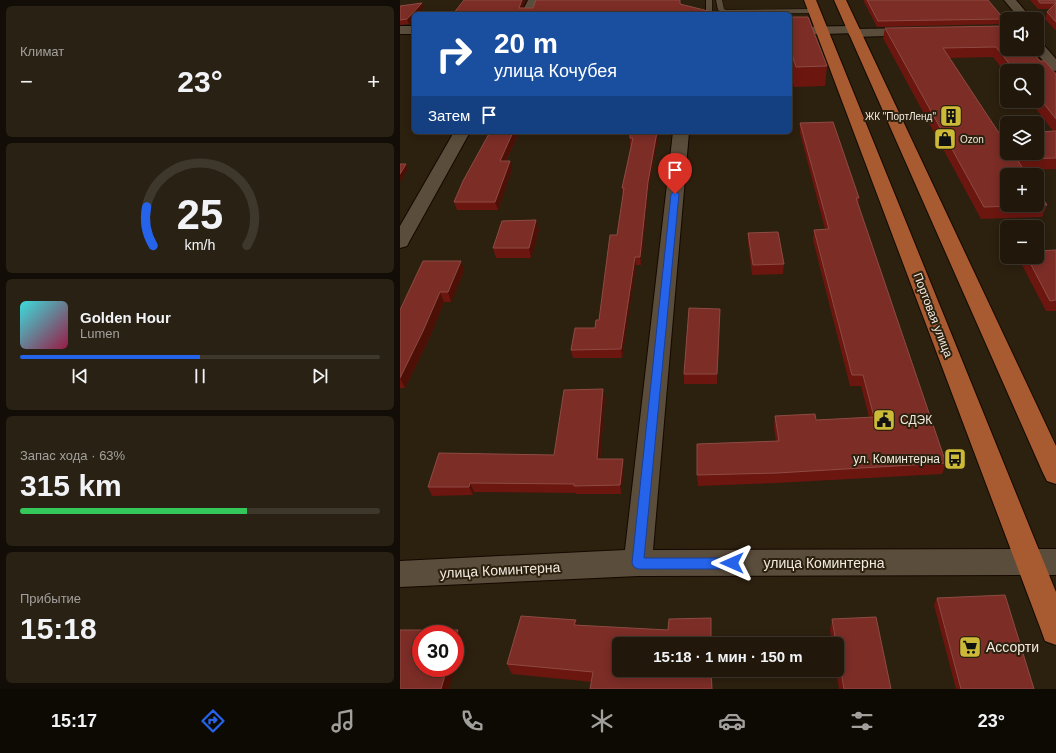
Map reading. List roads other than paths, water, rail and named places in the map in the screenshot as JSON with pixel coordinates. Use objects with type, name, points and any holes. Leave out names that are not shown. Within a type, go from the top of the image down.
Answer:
[{"type":"main road","points":[[840,0],[853,32],[1056,473]]},
{"type":"main road","name":"Портовая улица","points":[[812,5],[1043,562],[1056,630]]},
{"type":"street","points":[[528,12],[534,0]]},
{"type":"street","points":[[1010,0],[1020,12]]},
{"type":"street","points":[[400,30],[412,30]]},
{"type":"street","points":[[792,30],[928,32]]},
{"type":"street","points":[[1044,54],[1056,67]]},
{"type":"street","points":[[400,242],[461,134]]},
{"type":"street","points":[[638,563],[681,134]]},
{"type":"street","name":"улица Коминтерна","points":[[400,574],[638,563],[1043,562]]},
{"type":"lane","points":[[709,0],[709,12]]},
{"type":"lane","points":[[719,0],[721,10],[724,12],[812,5]]},
{"type":"place","name":"ЖК \"ПортЛенд\"","points":[[951,116]]},
{"type":"place","name":"Ozon","points":[[945,139]]},
{"type":"place","name":"СДЭК","points":[[884,420]]},
{"type":"place","name":"ул. Коминтерна","points":[[955,459]]},
{"type":"place","name":"Ассорти","points":[[970,647]]}]
